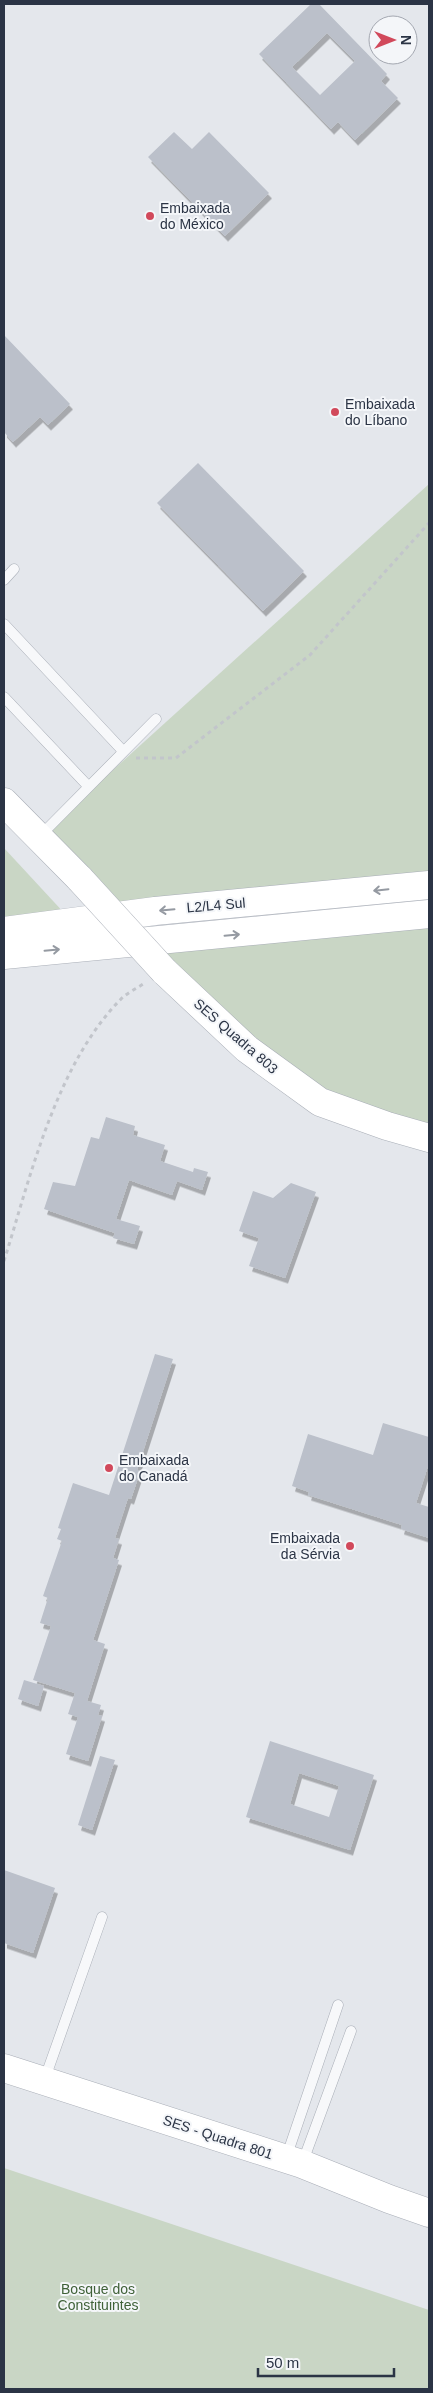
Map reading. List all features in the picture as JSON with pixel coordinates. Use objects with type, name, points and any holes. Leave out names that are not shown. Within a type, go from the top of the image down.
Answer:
[{"type":"street","name":"SES Quadra 803","points":[[4,802],[80,879],[164,971],[253,1054],[320,1102],[387,1126],[429,1138]]},
{"type":"street","name":"L2/L4 Sul","points":[[4,932],[155,911],[429,885]]},
{"type":"street","points":[[4,955],[429,914]]},
{"type":"street","name":"SES - Quadra 801","points":[[4,2068],[294,2162],[429,2213]]},
{"type":"lane","points":[[4,580],[14,569]]},
{"type":"lane","points":[[4,624],[123,751]]},
{"type":"lane","points":[[4,697],[88,786]]},
{"type":"lane","points":[[39,837],[156,719]]},
{"type":"lane","points":[[44,2081],[102,1917]]},
{"type":"lane","points":[[294,2162],[338,2005]]},
{"type":"lane","points":[[294,2162],[351,2031]]},
{"type":"path","points":[[123,751],[128,758],[176,758],[310,655],[429,523]]},
{"type":"path","points":[[4,1261],[52,1110],[91,1036],[122,998],[164,971]]},
{"type":"green space","points":[[429,484],[429,884],[120,915],[39,837]]},
{"type":"green space","points":[[4,848],[66,915],[4,922]]},
{"type":"green space","points":[[429,913],[429,1137],[320,1102],[247,1049],[156,941]]},
{"type":"green space","name":"Bosque dos Constituintes","points":[[4,2168],[429,2310],[429,2389],[4,2389]]},
{"type":"building","points":[[311,4],[319,4],[368,54],[368,65],[378,65],[387,74],[381,81],[398,98],[355,140],[338,122],[331,129],[259,54]],"holes":[[[327,33],[355,61],[320,95],[292,67]]]},
{"type":"building","points":[[174,132],[192,149],[209,132],[269,193],[225,236],[148,157]]},
{"type":"building","points":[[4,335],[70,404],[48,425],[40,417],[13,442],[4,432]]},
{"type":"building","points":[[198,463],[304,571],[263,611],[157,503]]},
{"type":"building","points":[[106,1117],[135,1126],[133,1135],[165,1145],[160,1161],[193,1172],[194,1168],[208,1172],[202,1190],[177,1181],[172,1195],[129,1180],[116,1219],[140,1226],[134,1244],[113,1238],[115,1233],[44,1209],[53,1182],[75,1186],[91,1137],[99,1139]]},
{"type":"building","points":[[291,1183],[316,1192],[285,1278],[249,1266],[259,1238],[239,1231],[253,1191],[273,1198]]},
{"type":"building","points":[[155,1354],[173,1359],[137,1470],[140,1472],[131,1499],[128,1498],[115,1538],[119,1539],[113,1558],[119,1560],[93,1640],[105,1644],[87,1701],[101,1705],[98,1715],[102,1716],[88,1761],[66,1754],[78,1717],[68,1714],[75,1693],[33,1680],[51,1626],[40,1623],[48,1598],[43,1596],[62,1541],[57,1539],[61,1529],[58,1528],[73,1483],[109,1495]]},
{"type":"building","points":[[383,1423],[429,1437],[429,1463],[416,1503],[429,1507],[429,1538],[401,1529],[402,1525],[308,1495],[309,1492],[292,1486],[308,1434],[373,1455]]},
{"type":"building","points":[[24,1680],[44,1686],[38,1706],[18,1699]]},
{"type":"building","points":[[270,1741],[374,1775],[350,1850],[246,1817]],"holes":[[[299,1773],[339,1786],[329,1817],[290,1804]]]},
{"type":"building","points":[[100,1756],[115,1760],[92,1830],[78,1825]]},
{"type":"building","points":[[4,1870],[55,1888],[33,1953],[4,1943]]},
{"type":"place","name":"Embaixada do México","points":[[150,216]]},
{"type":"place","name":"Embaixada do Líbano","points":[[335,412]]},
{"type":"place","name":"Embaixada do Canadá","points":[[109,1468]]},
{"type":"place","name":"Embaixada da Sérvia","points":[[350,1546]]}]
